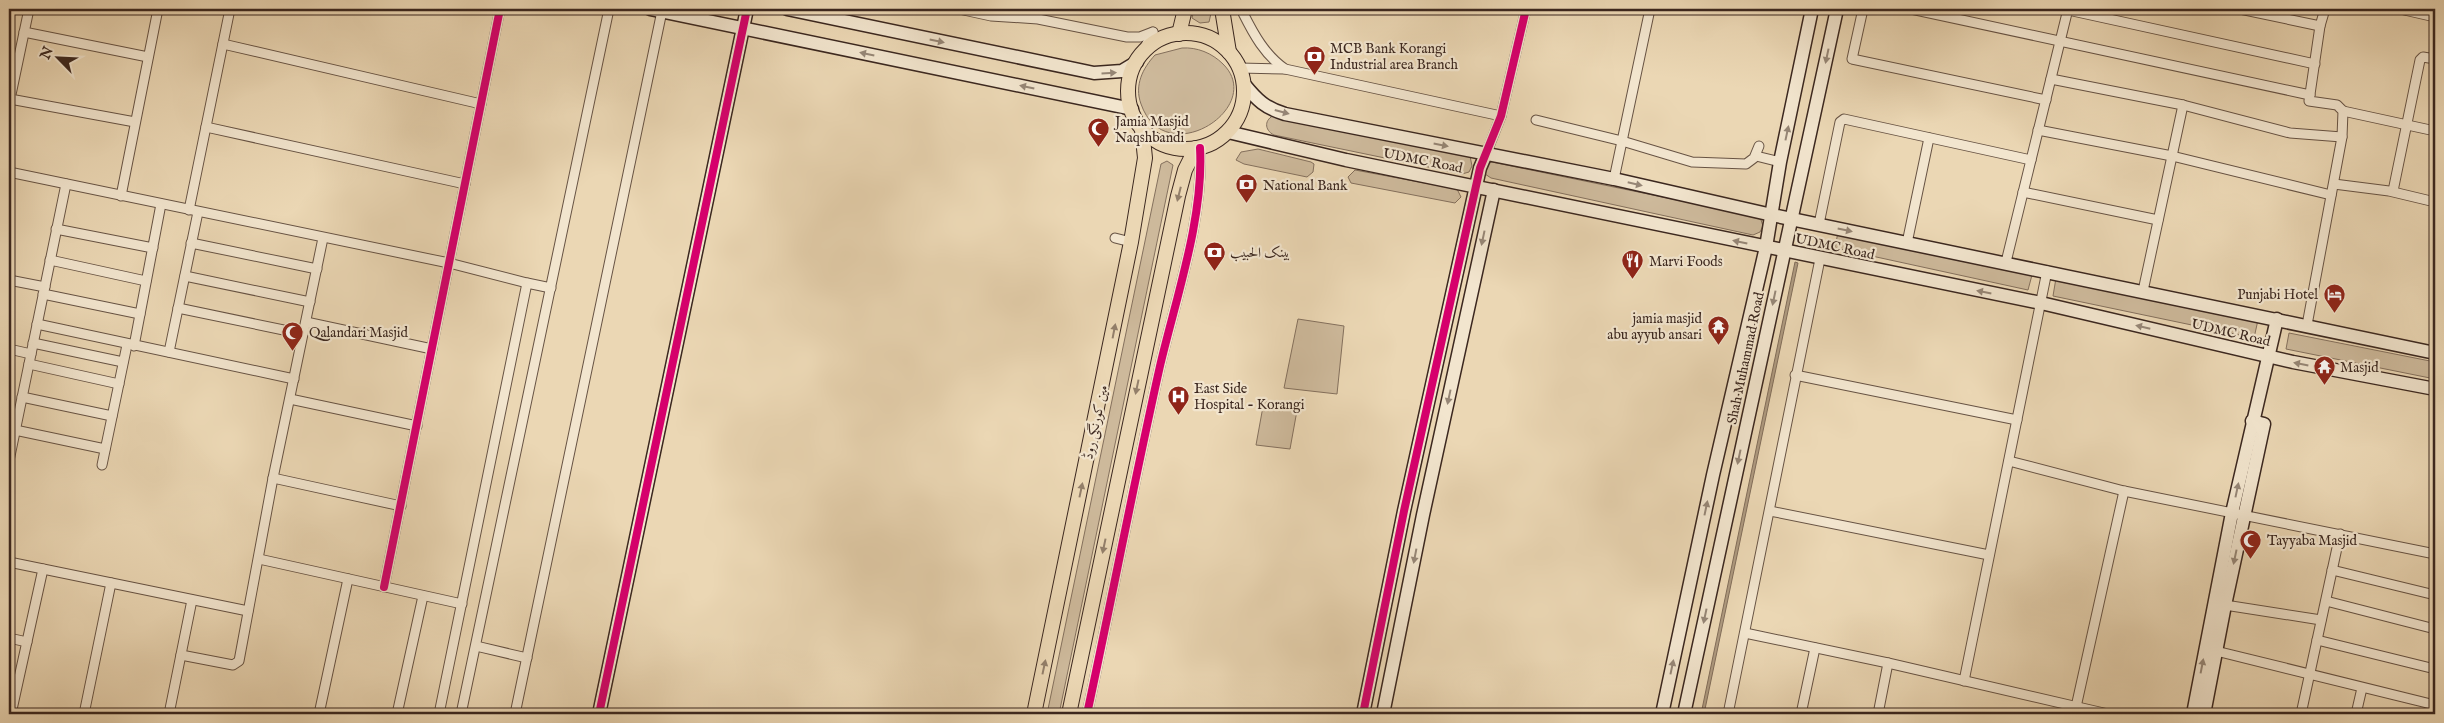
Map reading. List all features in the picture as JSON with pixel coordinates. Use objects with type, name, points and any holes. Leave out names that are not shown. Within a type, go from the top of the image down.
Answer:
[{"type":"main road","points":[[599,714],[747,9]]},
{"type":"main road","points":[[786,9],[1094,73],[1122,71],[1137,62]]},
{"type":"main road","points":[[1179,34],[1185,9]]},
{"type":"main road","points":[[1222,9],[1229,52]]},
{"type":"main road","name":"Shah Muhammad Road","points":[[1662,714],[1713,475],[1766,247],[1779,168],[1812,9]]},
{"type":"main road","name":"Shah Muhammad Road","points":[[1684,714],[1837,9]]},
{"type":"main road","points":[[656,10],[1132,109]]},
{"type":"main road","points":[[1179,34],[1195,34],[1214,40],[1229,52],[1239,68],[1244,84],[1241,110],[1228,132],[1214,142],[1198,148],[1176,148],[1157,141],[1142,129],[1129,99],[1129,83],[1137,62],[1142,54],[1158,41],[1179,34]]},
{"type":"main road","name":"UDMC Road","points":[[1244,84],[1258,102],[1266,108],[1284,114],[1614,179],[1772,215],[2006,262],[2435,353]]},
{"type":"main road","name":"مین کورنگی روڈ","points":[[1034,714],[1131,242],[1145,158],[1142,129]]},
{"type":"main road","name":"UDMC Road","points":[[1228,132],[1324,155],[2041,304],[2268,356],[2435,389]]},
{"type":"main road","points":[[1069,714],[1178,196],[1185,170],[1198,148]]},
{"type":"main road","points":[[1363,714],[1404,511],[1476,186],[1486,154]]},
{"type":"main road","points":[[1779,168],[1783,180],[1790,183],[1801,177]]},
{"type":"main road","points":[[1383,714],[1423,516],[1494,190]]},
{"type":"main road","points":[[1761,267],[1765,262],[1772,260],[1777,263],[1780,269]]},
{"type":"main road","points":[[2193,714],[2258,422],[2268,356],[2277,319]]},
{"type":"main road","points":[[1404,511],[1423,516]]},
{"type":"main road","points":[[2204,714],[2225,605],[2238,515]]},
{"type":"main road","points":[[1379,634],[1399,638]]},
{"type":"street","points":[[28,9],[9,102],[135,122]]},
{"type":"street","points":[[121,196],[158,9]]},
{"type":"street","points":[[169,352],[192,243],[193,211],[206,127],[230,9]]},
{"type":"street","points":[[384,587],[500,9]]},
{"type":"street","points":[[461,714],[609,9]]},
{"type":"street","points":[[958,9],[990,16],[1038,18],[1127,37],[1140,37],[1153,32],[1137,62]]},
{"type":"street","points":[[1486,154],[1501,116],[1526,9]]},
{"type":"street","points":[[1614,179],[1650,9]]},
{"type":"street","points":[[1863,9],[1852,59],[2046,100]]},
{"type":"street","points":[[1911,9],[2310,95]]},
{"type":"street","points":[[2240,9],[2320,26]]},
{"type":"street","points":[[2325,9],[2320,26],[2309,102],[2338,105],[2343,111],[2435,131]]},
{"type":"street","points":[[2400,9],[2435,18]]},
{"type":"street","points":[[515,714],[656,10]]},
{"type":"street","points":[[2006,262],[2068,10],[2315,64]]},
{"type":"street","points":[[1243,13],[1258,42],[1273,61],[1285,70]]},
{"type":"street","points":[[24,32],[148,57]]},
{"type":"street","points":[[223,44],[481,104]]},
{"type":"street","points":[[2393,191],[2420,60],[2423,57],[2435,59]]},
{"type":"street","points":[[1239,68],[1285,70],[1501,116]]},
{"type":"street","points":[[2051,79],[2183,105],[2290,133],[2342,137]]},
{"type":"street","points":[[2143,291],[2183,105]]},
{"type":"street","points":[[2307,325],[2342,137],[2343,111]]},
{"type":"street","points":[[1819,224],[1841,120],[1844,119],[2031,160]]},
{"type":"street","points":[[1536,120],[1622,141],[1692,162],[1738,165],[1751,162],[1756,156],[1759,146]]},
{"type":"street","points":[[206,127],[465,184]]},
{"type":"street","points":[[2038,130],[2172,156],[2331,196]]},
{"type":"street","points":[[1907,243],[1929,138]]},
{"type":"street","points":[[1087,714],[1160,368],[1196,210],[1201,173],[1198,148]]},
{"type":"street","points":[[1756,156],[1779,168]]},
{"type":"street","points":[[9,172],[449,263],[550,288]]},
{"type":"street","points":[[9,461],[15,430],[13,418],[22,398],[66,184]]},
{"type":"street","points":[[2334,184],[2393,191],[2435,202]]},
{"type":"street","points":[[2023,192],[2158,220]]},
{"type":"street","points":[[102,465],[124,362],[140,314],[161,204]]},
{"type":"street","points":[[56,229],[153,248]]},
{"type":"street","points":[[181,655],[233,665],[239,661],[273,478],[323,238]]},
{"type":"street","points":[[1115,238],[1131,242]]},
{"type":"street","points":[[192,243],[317,269]]},
{"type":"street","points":[[1728,714],[1770,511],[1795,375],[1820,259]]},
{"type":"street","points":[[50,260],[146,281]]},
{"type":"street","points":[[1964,681],[2048,271]]},
{"type":"street","points":[[185,276],[310,302]]},
{"type":"street","points":[[9,280],[140,314]]},
{"type":"street","points":[[439,714],[527,283]]},
{"type":"street","points":[[178,308],[303,334]]},
{"type":"street","points":[[306,322],[432,349]]},
{"type":"street","points":[[37,324],[294,379]]},
{"type":"street","points":[[33,343],[124,362]]},
{"type":"street","points":[[9,349],[31,354]]},
{"type":"street","points":[[1142,363],[1160,368]]},
{"type":"street","points":[[29,364],[119,384]]},
{"type":"street","points":[[1795,375],[2017,420]]},
{"type":"street","points":[[22,398],[112,416]]},
{"type":"street","points":[[290,399],[416,426]]},
{"type":"street","points":[[15,430],[106,449]]},
{"type":"street","points":[[2009,461],[2124,491],[2435,554]]},
{"type":"street","points":[[273,478],[401,506]]},
{"type":"street","points":[[2076,707],[2124,491]]},
{"type":"street","points":[[1770,511],[1989,555]]},
{"type":"street","points":[[2301,714],[2340,534]]},
{"type":"street","points":[[259,560],[462,604]]},
{"type":"street","points":[[9,562],[248,611]]},
{"type":"street","points":[[11,710],[43,569]]},
{"type":"street","points":[[2332,570],[2435,595]]},
{"type":"street","points":[[319,714],[348,579]]},
{"type":"street","points":[[84,714],[111,583]]},
{"type":"street","points":[[397,714],[423,596]]},
{"type":"street","points":[[169,714],[192,600]]},
{"type":"street","points":[[2326,601],[2435,628]]},
{"type":"street","points":[[2225,605],[2322,620]]},
{"type":"street","points":[[1745,633],[1888,663],[2108,714]]},
{"type":"street","points":[[9,638],[27,642]]},
{"type":"street","points":[[2317,640],[2435,668]]},
{"type":"street","points":[[476,646],[527,658]]},
{"type":"street","points":[[1801,714],[1815,648]]},
{"type":"street","points":[[2216,651],[2435,705]]},
{"type":"street","points":[[1878,714],[1888,663]]},
{"type":"street","points":[[2356,714],[2362,688]]},
{"type":"shaded area","points":[[1194,9],[1212,9],[1209,22],[1200,23],[1192,18]]},
{"type":"shaded area","points":[[1182,48],[1204,51],[1223,64],[1233,81],[1232,98],[1223,114],[1208,126],[1189,133],[1170,133],[1153,124],[1141,104],[1139,84],[1143,71],[1155,55]]},
{"type":"shaded area","points":[[1275,115],[1470,156],[1472,166],[1469,172],[1462,174],[1274,135],[1268,130],[1267,122]]},
{"type":"shaded area","points":[[1258,149],[1311,162],[1314,164],[1313,172],[1307,177],[1244,164],[1236,160],[1241,152]]},
{"type":"shaded area","points":[[1167,161],[1173,165],[1059,714],[1047,714],[1161,164]]},
{"type":"shaded area","points":[[1492,162],[1760,217],[1763,226],[1760,232],[1753,235],[1491,178],[1485,174],[1487,164]]},
{"type":"shaded area","points":[[1355,170],[1457,189],[1461,197],[1455,203],[1351,183],[1348,177]]},
{"type":"shaded area","points":[[1838,232],[2032,275],[2028,290],[1835,248]]},
{"type":"shaded area","points":[[1795,262],[1798,263],[1704,714],[1701,714]]},
{"type":"shaded area","points":[[2056,278],[2258,320],[2254,338],[2053,296]]},
{"type":"shaded area","points":[[1298,319],[1344,326],[1337,394],[1284,388]]},
{"type":"shaded area","points":[[2289,333],[2435,362],[2435,379],[2286,349]]},
{"type":"shaded area","points":[[1264,401],[1298,405],[1290,449],[1256,445]]},
{"type":"cycle path","points":[[384,587],[500,9]]},
{"type":"cycle path","points":[[599,714],[747,9]]},
{"type":"cycle path","points":[[1363,714],[1404,511],[1480,168],[1501,116],[1526,9]]},
{"type":"cycle path","points":[[1087,714],[1150,410],[1188,257],[1198,202],[1200,148]]},
{"type":"place","name":"MCB Bank Korangi Industrial area Branch","points":[[1314,75]]},
{"type":"place","name":"Jamia Masjid Naqshbandi","points":[[1099,148]]},
{"type":"place","name":"National Bank","points":[[1247,204]]},
{"type":"place","name":"بينک الحبيب","points":[[1214,271]]},
{"type":"place","name":"Marvi Foods","points":[[1633,280]]},
{"type":"place","name":"Punjabi Hotel","points":[[2334,313]]},
{"type":"place","name":"jamia masjid abu ayyub ansari","points":[[1718,345]]},
{"type":"place","name":"Qalandari Masjid","points":[[293,351]]},
{"type":"place","name":"Masjid","points":[[2324,386]]},
{"type":"place","name":"East Side Hospital - Korangi","points":[[1178,415]]},
{"type":"place","name":"Tayyaba Masjid","points":[[2251,559]]}]
